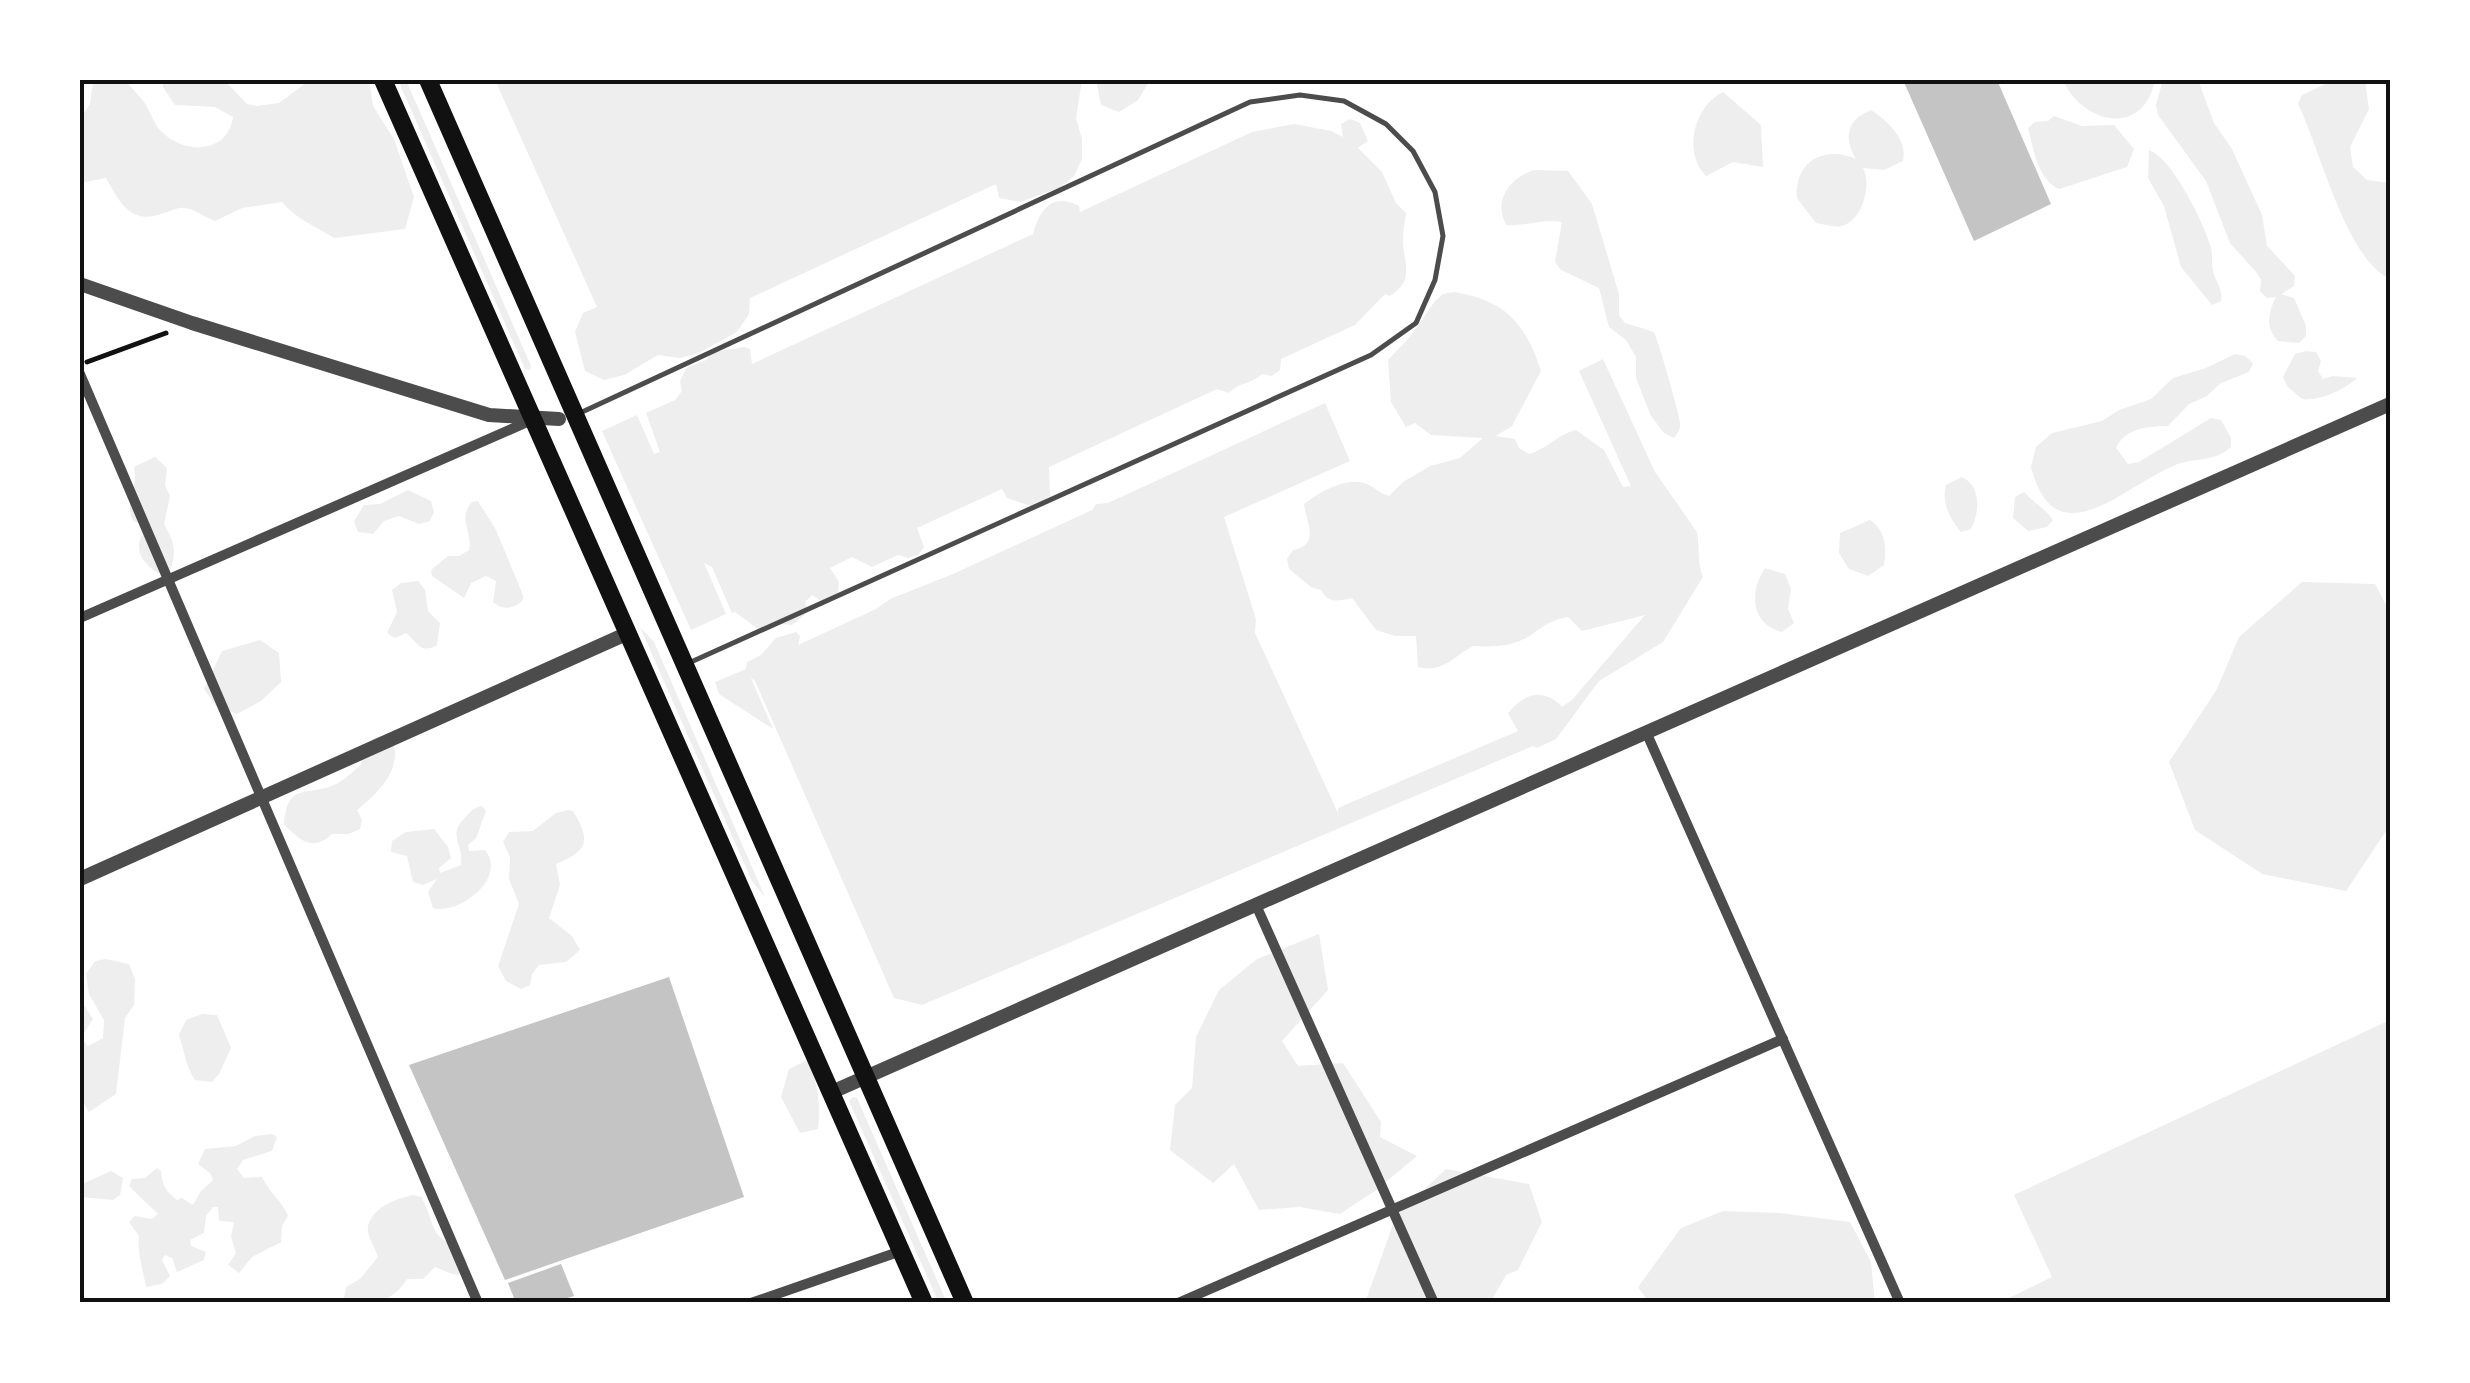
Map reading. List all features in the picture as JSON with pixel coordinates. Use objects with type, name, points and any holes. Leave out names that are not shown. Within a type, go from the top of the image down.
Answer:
[{"type":"main road","points":[[384,80],[924,1303]]},
{"type":"main road","points":[[428,80],[568,416],[683,665],[965,1303]]},
{"type":"street","points":[[80,284],[489,415],[533,419],[568,416]]},
{"type":"street","points":[[80,374],[478,1303]]},
{"type":"street","points":[[832,1092],[2390,404]]},
{"type":"street","points":[[80,618],[533,419]]},
{"type":"street","points":[[80,879],[626,634]]},
{"type":"street","points":[[1647,734],[1900,1303]]},
{"type":"street","points":[[1256,905],[1434,1303]]},
{"type":"street","points":[[1178,1303],[1783,1040]]},
{"type":"street","points":[[751,1303],[901,1251]]},
{"type":"lane","points":[[568,416],[1250,102],[1300,95],[1344,101],[1386,124],[1413,151],[1435,192],[1443,236],[1435,280],[1416,323],[1371,354],[683,665]]},
{"type":"path","points":[[80,364],[192,323]]},
{"type":"shaded area","points":[[124,80],[144,102],[163,133],[183,145],[205,147],[223,138],[233,117],[215,107],[175,105],[163,87],[163,80],[224,80],[247,104],[257,106],[279,103],[310,80],[369,80],[373,106],[394,139],[414,197],[405,229],[334,238],[282,202],[242,208],[215,221],[185,208],[150,217],[133,214],[106,178],[80,183],[80,119],[90,104],[93,82]]},
{"type":"shaded area","points":[[398,80],[406,80],[530,370],[525,369]]},
{"type":"shaded area","points":[[495,80],[1082,80],[1076,118],[1082,159],[1074,176],[1059,188],[1020,202],[999,198],[996,184],[750,298],[749,314],[737,332],[699,353],[680,358],[658,355],[624,375],[604,380],[585,371],[575,332],[583,313],[597,307]]},
{"type":"shaded area","points":[[1096,80],[1150,80],[1138,100],[1119,112],[1101,105]]},
{"type":"shaded area","points":[[2063,80],[2155,80],[2149,98],[2139,110],[2126,117],[2112,118],[2084,107]]},
{"type":"shaded area","points":[[2163,80],[2198,80],[2214,123],[2232,149],[2262,215],[2267,246],[2295,276],[2294,286],[2281,294],[2294,298],[2306,326],[2306,336],[2299,343],[2278,341],[2274,336],[2269,320],[2276,297],[2267,298],[2260,291],[2261,280],[2256,272],[2230,243],[2206,181],[2158,115],[2156,105]]},
{"type":"shaded area","points":[[2334,80],[2365,80],[2369,109],[2350,147],[2353,167],[2367,180],[2390,183],[2390,279],[2374,267],[2347,226],[2298,104],[2302,95]]},
{"type":"shaded area","points":[[1723,92],[1761,125],[1763,167],[1733,162],[1706,176],[1695,155],[1695,131],[1704,108]]},
{"type":"shaded area","points":[[1871,110],[1900,139],[1903,161],[1884,170],[1863,168],[1864,201],[1849,222],[1839,226],[1816,223],[1797,198],[1801,174],[1823,155],[1856,159],[1849,143],[1850,130],[1857,119]]},
{"type":"shaded area","points":[[2054,116],[2082,126],[2114,125],[2134,149],[2127,167],[2059,189],[2037,163],[2028,128]]},
{"type":"shaded area","points":[[1350,119],[1360,123],[1368,141],[1358,148],[1382,172],[1396,203],[1406,213],[1403,283],[1390,296],[1385,294],[1355,325],[1281,359],[1280,370],[1272,376],[1262,374],[1229,393],[1217,389],[1049,467],[1050,496],[1034,507],[1007,498],[1002,489],[917,528],[924,547],[918,555],[898,555],[872,567],[852,557],[830,568],[839,582],[838,593],[821,601],[812,595],[805,602],[808,612],[792,625],[781,624],[762,632],[732,613],[712,567],[704,563],[726,614],[691,630],[602,431],[637,415],[654,454],[660,452],[646,413],[675,400],[682,391],[680,382],[686,368],[706,360],[713,352],[745,347],[750,349],[752,364],[1033,234],[1039,217],[1054,202],[1070,202],[1079,206],[1080,212],[1252,132],[1294,124],[1343,137],[1341,124]]},
{"type":"shaded area","points":[[2149,150],[2177,178],[2207,237],[2221,296],[2221,301],[2212,305],[2181,267],[2164,206],[2148,178]]},
{"type":"shaded area","points":[[1534,170],[1568,171],[1592,204],[1619,294],[1619,315],[1625,323],[1654,332],[1679,417],[1674,438],[1664,433],[1651,416],[1636,378],[1636,357],[1626,340],[1609,327],[1599,288],[1561,270],[1555,262],[1562,222],[1506,225],[1502,207],[1506,191],[1518,178]]},
{"type":"shaded area","points":[[1454,292],[1487,301],[1511,316],[1528,340],[1541,371],[1512,426],[1496,436],[1515,439],[1519,448],[1529,454],[1576,430],[1604,450],[1623,487],[1631,486],[1579,371],[1603,359],[1655,472],[1697,532],[1703,577],[1663,642],[1599,681],[1556,739],[1537,748],[1533,746],[922,1005],[894,998],[755,681],[751,678],[773,729],[719,694],[715,682],[746,669],[747,662],[761,655],[776,638],[796,632],[800,636],[798,645],[890,599],[1092,510],[1096,504],[1108,503],[1325,403],[1350,461],[1224,517],[1256,619],[1255,633],[1338,813],[1338,808],[1518,731],[1508,713],[1527,697],[1548,697],[1562,707],[1645,615],[1582,631],[1568,617],[1562,618],[1517,642],[1473,646],[1441,666],[1426,669],[1418,667],[1416,636],[1395,636],[1376,630],[1352,598],[1331,599],[1289,569],[1287,559],[1309,538],[1304,504],[1310,499],[1351,482],[1367,484],[1389,496],[1403,482],[1430,466],[1460,458],[1483,438],[1431,435],[1415,423],[1406,427],[1391,402],[1388,360],[1435,301]]},
{"type":"shaded area","points":[[2316,352],[2323,379],[2357,378],[2331,394],[2302,399],[2283,377],[2295,354]]},
{"type":"shaded area","points":[[2235,354],[2253,363],[2249,372],[2221,383],[2207,396],[2189,404],[2168,426],[2132,432],[2116,448],[2128,464],[2139,462],[2211,418],[2221,420],[2231,438],[2231,447],[2210,458],[2173,466],[2092,509],[2073,513],[2056,509],[2042,495],[2031,467],[2036,447],[2052,433],[2102,421],[2119,410],[2151,399],[2173,378]]},
{"type":"shaded area","points":[[155,457],[167,468],[165,485],[170,496],[164,524],[174,552],[170,571],[158,573],[140,553],[140,540],[148,527],[133,521],[130,513],[134,467]]},
{"type":"shaded area","points":[[1962,477],[1973,486],[1977,507],[1971,529],[1961,532],[1948,510],[1945,491],[1946,485]]},
{"type":"shaded area","points":[[408,490],[431,501],[434,512],[430,521],[419,524],[399,516],[384,521],[373,534],[358,532],[354,521],[364,505],[380,504]]},
{"type":"shaded area","points":[[2024,492],[2053,520],[2047,527],[2028,531],[2013,518],[2015,497]]},
{"type":"shaded area","points":[[478,501],[496,530],[523,595],[523,600],[512,607],[493,602],[496,581],[486,576],[471,583],[464,598],[432,576],[431,570],[448,556],[459,556],[469,550],[466,514],[472,502]]},
{"type":"shaded area","points":[[1870,520],[1882,534],[1885,552],[1884,565],[1868,576],[1849,569],[1839,553],[1840,533]]},
{"type":"shaded area","points":[[1765,568],[1785,574],[1791,589],[1788,609],[1794,623],[1782,632],[1771,628],[1758,614],[1755,596]]},
{"type":"shaded area","points":[[418,581],[425,590],[428,611],[440,623],[437,645],[427,649],[406,633],[395,638],[387,633],[397,612],[392,590],[401,583]]},
{"type":"shaded area","points":[[2302,582],[2375,584],[2390,612],[2390,825],[2346,891],[2262,874],[2195,830],[2169,762],[2217,689],[2239,637]]},
{"type":"shaded area","points":[[640,627],[654,642],[765,897],[752,881]]},
{"type":"shaded area","points":[[260,640],[279,653],[281,682],[261,701],[237,714],[216,706],[204,689],[222,651]]},
{"type":"shaded area","points":[[378,737],[394,746],[395,756],[390,774],[379,790],[357,810],[362,820],[360,829],[332,834],[313,843],[284,824],[294,796],[341,781],[361,765],[365,748]]},
{"type":"shaded area","points":[[482,806],[486,811],[476,838],[468,845],[469,851],[485,850],[490,861],[486,883],[455,906],[433,908],[428,892],[437,879],[423,885],[413,882],[407,856],[391,852],[392,841],[406,832],[434,829],[451,858],[439,868],[440,873],[461,865],[459,825],[471,811]]},
{"type":"shaded area","points":[[573,811],[583,831],[583,844],[574,855],[556,864],[560,885],[549,918],[572,936],[580,950],[566,962],[539,965],[530,985],[521,989],[506,981],[498,966],[519,904],[509,879],[510,857],[503,842],[509,832],[533,831],[556,813]]},
{"type":"shaded area","points":[[1319,934],[1328,990],[1282,1041],[1298,1066],[1343,1063],[1381,1122],[1380,1137],[1417,1156],[1340,1214],[1300,1207],[1259,1210],[1234,1164],[1213,1183],[1170,1150],[1175,1105],[1192,1088],[1196,1037],[1219,990],[1257,959]]},
{"type":"shaded area","points":[[95,961],[129,964],[135,979],[134,1005],[125,1018],[116,1094],[89,1112],[80,1097],[80,999],[93,1019],[81,1038],[88,1046],[103,1038],[104,1020],[89,994],[86,974]]},
{"type":"shaded area","points":[[202,1014],[217,1015],[231,1048],[212,1082],[195,1080],[179,1035],[186,1020]]},
{"type":"shaded area","points":[[2390,1020],[2390,1303],[1999,1303],[2052,1277],[2014,1195]]},
{"type":"shaded area","points":[[808,1060],[818,1094],[818,1129],[800,1133],[781,1097],[789,1069]]},
{"type":"shaded area","points":[[857,1098],[947,1303],[939,1303],[849,1101]]},
{"type":"shaded area","points":[[255,1136],[277,1137],[272,1151],[243,1160],[237,1169],[244,1178],[262,1177],[285,1210],[288,1216],[282,1226],[281,1242],[252,1257],[239,1273],[228,1265],[236,1253],[231,1237],[234,1222],[219,1221],[218,1207],[213,1207],[206,1216],[204,1233],[190,1240],[191,1246],[206,1252],[204,1260],[177,1272],[172,1258],[165,1255],[162,1260],[170,1276],[162,1284],[146,1287],[139,1236],[129,1222],[135,1216],[152,1219],[158,1214],[129,1186],[132,1179],[145,1178],[157,1168],[170,1194],[193,1205],[213,1180],[198,1164],[205,1149],[236,1146]]},
{"type":"shaded area","points":[[1446,1169],[1529,1184],[1542,1222],[1518,1270],[1506,1275],[1490,1303],[1365,1303],[1396,1216]]},
{"type":"shaded area","points":[[111,1171],[123,1178],[120,1195],[113,1200],[80,1197],[80,1185]]},
{"type":"shaded area","points":[[413,1195],[421,1197],[438,1235],[462,1252],[467,1271],[454,1274],[435,1267],[423,1279],[407,1279],[387,1298],[343,1303],[346,1287],[360,1279],[378,1257],[368,1234],[371,1219],[386,1205]]},
{"type":"shaded area","points":[[1723,1211],[1850,1222],[1871,1262],[1875,1303],[1649,1303],[1638,1287],[1681,1228]]},
{"type":"building","points":[[1903,80],[1997,80],[2051,204],[1974,241]]},
{"type":"building","points":[[669,977],[744,1197],[505,1280],[409,1065]]},
{"type":"building","points":[[561,1264],[574,1296],[551,1303],[516,1303],[508,1283]]}]
